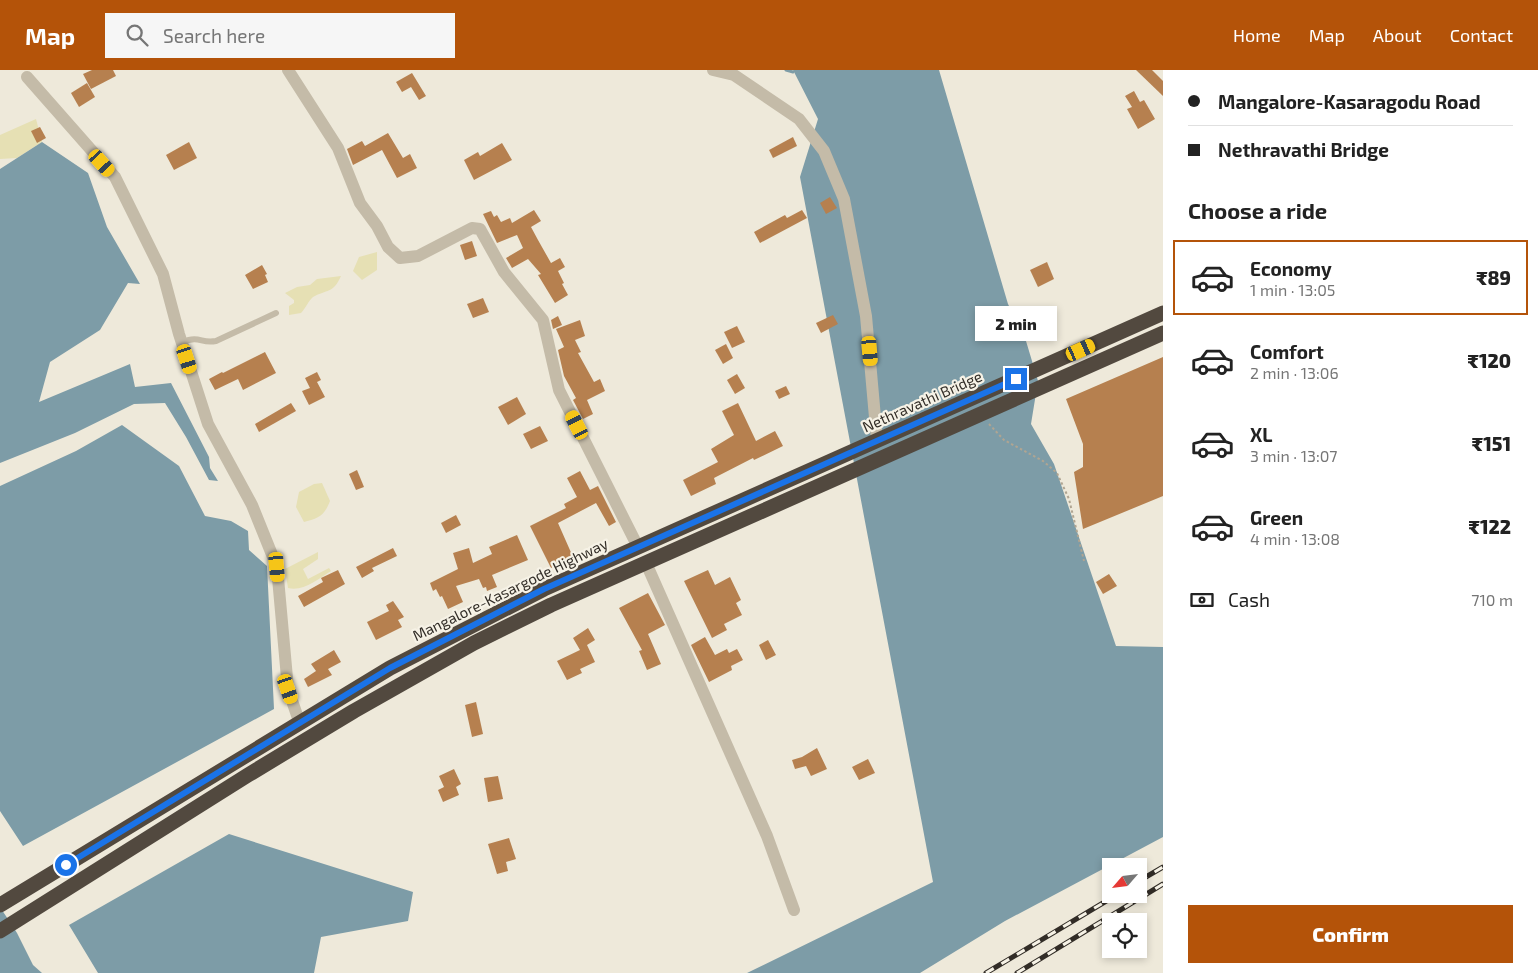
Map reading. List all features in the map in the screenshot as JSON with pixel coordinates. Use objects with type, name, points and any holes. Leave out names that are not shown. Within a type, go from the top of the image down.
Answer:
[{"type":"highway","name":"Nethravathi Bridge","points":[[838,458],[1163,313]]},
{"type":"highway","points":[[0,931],[248,774],[474,643],[552,604],[840,478],[1163,333]]},
{"type":"highway","name":"Mangalore-Kasargode Highway","points":[[0,906],[390,668],[544,589],[838,458]]},
{"type":"street","points":[[288,70],[338,148],[360,203],[377,226],[388,247],[400,258],[418,256],[472,228],[480,229],[504,272],[543,320],[559,390],[638,547]]},
{"type":"street","points":[[713,70],[734,75],[799,119],[824,151],[844,199],[866,316],[877,440]]},
{"type":"street","points":[[27,77],[115,177],[163,274],[208,424],[252,505],[277,567],[288,689],[300,724]]},
{"type":"street","points":[[646,563],[767,836],[794,910]]},
{"type":"lane","points":[[182,342],[197,338],[209,343],[216,341],[276,312]]},
{"type":"path","points":[[980,415],[1004,440],[1043,461],[1057,473],[1069,499],[1084,561]]},
{"type":"sand","points":[[36,119],[42,142],[17,158],[0,159],[0,135]]},
{"type":"sand","points":[[377,252],[377,270],[362,280],[353,271],[359,257]]},
{"type":"sand","points":[[341,276],[335,286],[313,297],[301,313],[289,315],[289,306],[294,303],[294,300],[285,293],[297,287],[310,285],[317,279]]},
{"type":"sand","points":[[322,483],[330,501],[328,506],[320,516],[304,522],[296,507],[299,492],[314,484]]},
{"type":"sand","points":[[318,552],[318,559],[303,569],[308,579],[329,568],[331,571],[305,586],[294,589],[288,588],[285,569]]},
{"type":"water","points":[[793,70],[939,70],[1008,304],[1026,341],[1038,381],[1031,424],[1054,464],[1116,646],[1163,647],[1163,837],[1124,858],[1102,858],[1102,869],[1005,921],[920,973],[747,973],[933,882],[800,177],[818,119]]},
{"type":"water","points":[[42,142],[88,173],[107,227],[140,284],[128,283],[100,330],[50,362],[39,402],[130,364],[135,387],[171,383],[209,457],[210,468],[218,481],[209,480],[165,403],[134,404],[75,433],[0,463],[0,169]]},
{"type":"water","points":[[122,425],[179,466],[205,516],[231,521],[248,531],[249,550],[267,566],[274,709],[23,846],[0,811],[0,486],[76,451]]},
{"type":"water","points":[[229,834],[413,892],[408,921],[321,937],[314,973],[98,973],[69,925]]},
{"type":"water","points":[[0,907],[17,933],[33,965],[42,973],[0,973]]},
{"type":"building","points":[[92,70],[113,70],[116,76],[91,89],[83,74]]},
{"type":"building","points":[[1136,70],[1152,70],[1163,81],[1163,96]]},
{"type":"building","points":[[412,73],[426,96],[419,100],[411,87],[402,92],[396,82]]},
{"type":"building","points":[[87,83],[95,97],[79,107],[71,93]]},
{"type":"building","points":[[1134,91],[1140,102],[1144,100],[1155,119],[1138,129],[1127,109],[1132,107],[1125,96]]},
{"type":"building","points":[[40,127],[46,138],[37,143],[31,131]]},
{"type":"building","points":[[388,133],[403,158],[410,154],[417,168],[397,178],[382,150],[353,165],[347,149],[362,141],[365,146]]},
{"type":"building","points":[[793,137],[797,146],[773,158],[769,150]]},
{"type":"building","points":[[189,142],[197,158],[174,170],[166,155]]},
{"type":"building","points":[[502,143],[512,160],[474,180],[464,160],[478,152],[480,156]]},
{"type":"building","points":[[830,197],[837,208],[826,214],[820,203]]},
{"type":"building","points":[[534,210],[541,221],[531,227],[538,240],[551,263],[560,258],[565,267],[558,271],[568,295],[555,303],[538,275],[541,274],[528,259],[512,268],[506,258],[523,248],[517,235],[497,243],[483,214],[491,211],[494,217],[497,215],[501,222],[510,218],[512,223]]},
{"type":"building","points":[[802,210],[807,218],[760,243],[754,232],[785,215],[787,218]]},
{"type":"building","points":[[472,241],[477,256],[465,260],[460,245]]},
{"type":"building","points":[[1047,262],[1054,279],[1038,287],[1030,270]]},
{"type":"building","points":[[262,265],[267,274],[265,275],[268,282],[253,289],[245,275]]},
{"type":"building","points":[[483,298],[489,312],[473,318],[467,304]]},
{"type":"building","points":[[833,315],[838,324],[821,333],[816,323]]},
{"type":"building","points":[[558,316],[562,325],[553,329],[551,320]]},
{"type":"building","points":[[580,320],[585,336],[575,340],[581,352],[578,353],[594,382],[600,379],[605,391],[587,400],[593,414],[583,419],[573,400],[576,398],[564,376],[558,350],[564,347],[556,329]]},
{"type":"building","points":[[737,326],[745,342],[732,348],[724,332]]},
{"type":"building","points":[[726,344],[733,358],[723,364],[715,350]]},
{"type":"building","points":[[265,352],[276,373],[243,390],[238,379],[215,390],[209,379]]},
{"type":"building","points":[[1163,357],[1163,496],[1083,529],[1074,472],[1083,467],[1083,444],[1066,399]]},
{"type":"building","points":[[317,372],[321,380],[317,382],[325,397],[309,405],[302,391],[310,388],[305,378]]},
{"type":"building","points":[[737,374],[745,388],[735,394],[727,380]]},
{"type":"building","points":[[786,386],[790,394],[779,399],[775,391]]},
{"type":"building","points":[[517,397],[526,414],[508,425],[498,407]]},
{"type":"building","points":[[291,403],[296,411],[259,432],[255,424]]},
{"type":"building","points":[[738,403],[756,441],[775,431],[783,446],[754,460],[753,458],[714,478],[716,484],[691,496],[683,480],[718,462],[711,449],[734,435],[722,411]]},
{"type":"building","points":[[540,426],[548,441],[531,449],[523,434]]},
{"type":"building","points":[[357,470],[364,487],[356,490],[349,474]]},
{"type":"building","points":[[580,471],[590,490],[598,486],[616,522],[609,526],[596,503],[558,523],[573,557],[551,568],[530,526],[566,508],[564,504],[577,497],[567,478]]},
{"type":"building","points":[[456,515],[461,525],[446,533],[441,523]]},
{"type":"building","points":[[517,535],[528,560],[492,575],[497,587],[487,591],[486,587],[483,588],[479,579],[456,586],[463,602],[448,609],[442,596],[440,597],[436,589],[433,591],[430,583],[458,569],[453,553],[469,548],[473,563],[492,554],[489,547]]},
{"type":"building","points":[[393,548],[397,556],[372,568],[374,571],[362,578],[356,567]]},
{"type":"building","points":[[338,570],[345,584],[304,607],[298,596],[323,582],[321,578]]},
{"type":"building","points":[[708,570],[715,585],[730,577],[741,600],[736,603],[742,615],[724,624],[727,630],[712,638],[684,581]]},
{"type":"building","points":[[1109,574],[1117,586],[1103,594],[1096,582]]},
{"type":"building","points":[[648,593],[665,625],[648,634],[661,664],[647,670],[639,651],[642,650],[619,608]]},
{"type":"building","points":[[393,601],[404,617],[398,620],[402,627],[376,640],[367,622],[389,611],[386,605]]},
{"type":"building","points":[[588,628],[595,640],[587,645],[595,662],[580,669],[582,673],[567,680],[557,661],[580,650],[573,638]]},
{"type":"building","points":[[705,637],[715,655],[727,649],[729,653],[737,649],[743,660],[731,666],[732,670],[709,682],[691,645]]},
{"type":"building","points":[[768,640],[776,655],[766,660],[759,645]]},
{"type":"building","points":[[334,650],[341,662],[328,669],[332,675],[308,687],[304,679],[316,671],[311,664]]},
{"type":"building","points":[[476,702],[483,734],[472,737],[465,705]]},
{"type":"building","points":[[817,748],[827,769],[811,776],[806,766],[795,769],[792,760],[802,757]]},
{"type":"building","points":[[868,759],[875,773],[859,780],[852,767]]},
{"type":"building","points":[[454,769],[461,784],[456,787],[459,795],[443,802],[438,790],[444,787],[439,776]]},
{"type":"building","points":[[498,776],[503,799],[488,802],[484,778]]},
{"type":"building","points":[[509,838],[516,859],[506,862],[508,871],[497,874],[488,844]]},
{"type":"waterway","points":[[786,70],[793,72]]},
{"type":"railway","points":[[1148,876],[1163,867]]},
{"type":"railway","points":[[1017,973],[1163,884]]},
{"type":"railway","points":[[986,973],[1103,903]]},
{"type":"route","points":[[66,865],[390,668],[544,589],[1016,379]]}]
